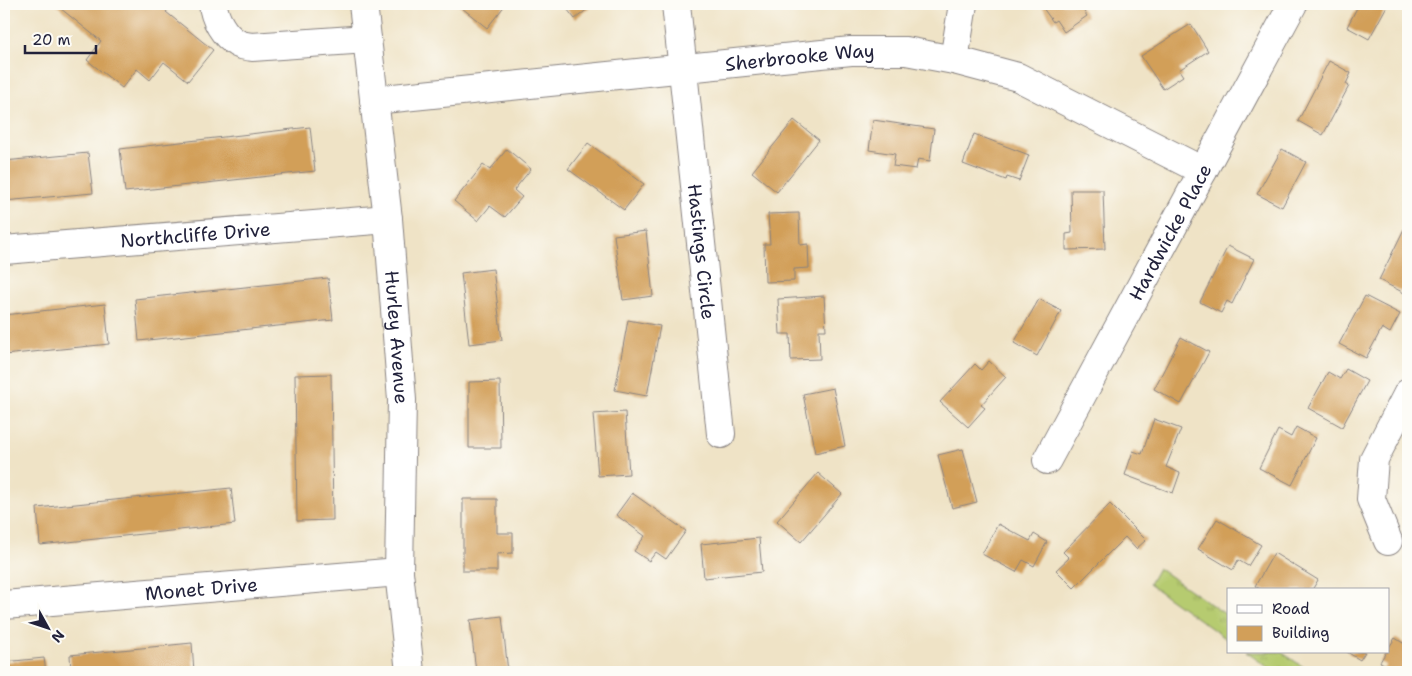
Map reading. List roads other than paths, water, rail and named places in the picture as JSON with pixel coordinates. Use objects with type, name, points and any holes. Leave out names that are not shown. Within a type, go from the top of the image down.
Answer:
[{"type":"street","points":[[213,4],[214,14],[226,33],[238,44],[252,47],[367,39]]},
{"type":"street","name":"Hurley Avenue","points":[[363,4],[388,219],[402,400],[399,572],[410,672]]},
{"type":"street","name":"Hastings Circle","points":[[676,4],[720,434]]},
{"type":"street","points":[[954,60],[963,4]]},
{"type":"street","name":"Hardwicke Place","points":[[1047,460],[1292,4]]},
{"type":"street","name":"Sherbrooke Way","points":[[374,100],[851,51],[906,51],[954,60],[1018,77],[1202,171]]},
{"type":"street","name":"Northcliffe Drive","points":[[4,250],[388,219]]},
{"type":"street","points":[[1388,541],[1371,499],[1374,459],[1408,393]]},
{"type":"street","name":"Monet Drive","points":[[4,606],[399,572]]}]
